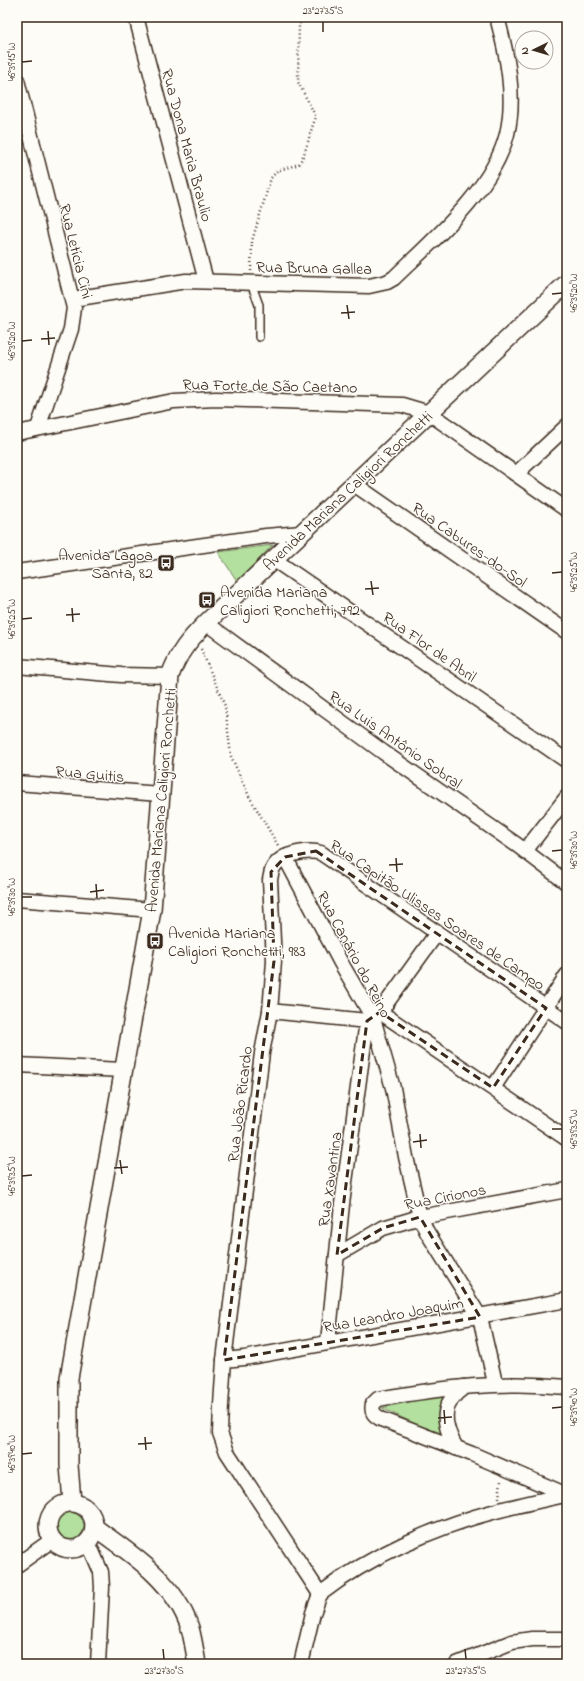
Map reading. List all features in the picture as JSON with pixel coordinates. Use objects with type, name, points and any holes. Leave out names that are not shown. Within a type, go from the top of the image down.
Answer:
[{"type":"street","name":"Rua Dona Maria Braulio","points":[[136,17],[206,281]]},
{"type":"street","name":"Rua Bruna Gallea","points":[[73,299],[171,282],[206,281],[369,286],[387,282],[394,278],[460,214],[481,186],[501,150],[507,135],[510,116],[510,85],[497,17]]},
{"type":"street","name":"Rua Letícia Cini","points":[[17,80],[73,299],[74,313],[71,329],[38,428]]},
{"type":"street","name":"Avenida Mariana Caligiori Ronchetti","points":[[72,1502],[69,1465],[69,1378],[152,910],[170,676],[178,655],[200,628],[567,283]]},
{"type":"street","name":"Rua Forte de São Caetano","points":[[17,433],[159,404],[197,400],[402,404],[429,413],[567,510]]},
{"type":"street","points":[[516,474],[567,426]]},
{"type":"street","name":"Rua Cabures-do-Sol","points":[[354,484],[567,632]]},
{"type":"street","points":[[17,572],[266,536],[302,533]]},
{"type":"street","name":"Rua Flor de Abril","points":[[273,559],[567,761]]},
{"type":"street","name":"Rua Luis Antônio Sobral","points":[[200,628],[377,748],[525,851],[567,883]]},
{"type":"street","points":[[17,666],[121,675],[170,676]]},
{"type":"street","name":"Rua Guitis","points":[[17,783],[160,794]]},
{"type":"street","points":[[525,851],[567,797]]},
{"type":"street","name":"Rua Capitão Ulisses Soares de Campo","points":[[285,857],[308,852],[321,853],[567,1022]]},
{"type":"street","name":"Rua João Ricardo","points":[[285,857],[275,864],[271,872],[270,880],[274,960],[270,1011],[262,1053],[224,1360],[220,1433],[227,1452],[320,1594]]},
{"type":"street","name":"Rua Canário do Reino","points":[[285,857],[341,963],[373,1017],[393,1088],[406,1157],[420,1217],[427,1232],[480,1316],[495,1383]]},
{"type":"street","points":[[17,899],[152,910]]},
{"type":"street","name":"Rua Xavantina","points":[[328,1342],[337,1255],[373,1017],[437,933]]},
{"type":"street","points":[[493,1088],[567,975]]},
{"type":"street","points":[[270,1011],[373,1017],[493,1088],[567,1139]]},
{"type":"street","points":[[17,1065],[123,1070]]},
{"type":"street","name":"Rua Cirionos","points":[[337,1255],[383,1228],[420,1217],[567,1190]]},
{"type":"street","name":"Rua Leandro Joaquim","points":[[224,1360],[244,1358],[567,1300]]},
{"type":"street","points":[[566,1495],[456,1448],[381,1419],[374,1415],[372,1404],[378,1399],[495,1383],[567,1387]]},
{"type":"street","points":[[456,1448],[449,1435],[445,1418],[447,1406],[453,1395],[464,1387]]},
{"type":"street","points":[[301,1664],[313,1613],[320,1594],[343,1576],[418,1538],[498,1511],[566,1495]]},
{"type":"street","points":[[91,1535],[73,1549],[65,1549],[52,1540],[48,1533],[49,1518],[58,1506],[72,1502],[81,1505],[88,1510],[93,1518],[91,1535],[101,1572],[102,1587],[98,1664]]},
{"type":"street","points":[[91,1535],[150,1570],[169,1590],[182,1610],[190,1628],[197,1664]]},
{"type":"street","points":[[17,1565],[52,1540]]},
{"type":"street","points":[[457,1664],[512,1642],[532,1639],[567,1639]]},
{"type":"lane","points":[[251,283],[259,305],[259,337]]},
{"type":"path","points":[[251,283],[252,240],[271,178],[277,171],[299,164],[308,146],[311,128],[316,117],[298,82],[299,24],[306,17]]},
{"type":"path","points":[[200,628],[225,706],[231,756],[248,796],[285,857]]},
{"type":"path","points":[[498,1511],[503,1468]]},
{"type":"highlighted area","points":[[316,851],[546,1008],[493,1088],[380,1012],[367,1021],[337,1255],[383,1228],[420,1217],[480,1317],[224,1360],[274,961],[271,872],[285,857]]},
{"type":"green space","points":[[273,545],[237,581],[218,552]]},
{"type":"green space","points":[[451,1392],[448,1440],[382,1408]]},
{"type":"green space","points":[[70,1512],[80,1516],[84,1526],[80,1536],[70,1540],[60,1536],[56,1526],[60,1516]]},
{"type":"place","name":"Avenida Lagoa Santa, 82","points":[[166,563]]},
{"type":"place","name":"Avenida Mariana Caligiori Ronchetti, 792","points":[[207,600]]},
{"type":"place","name":"Avenida Mariana Caligiori Ronchetti, 983","points":[[155,941]]}]
